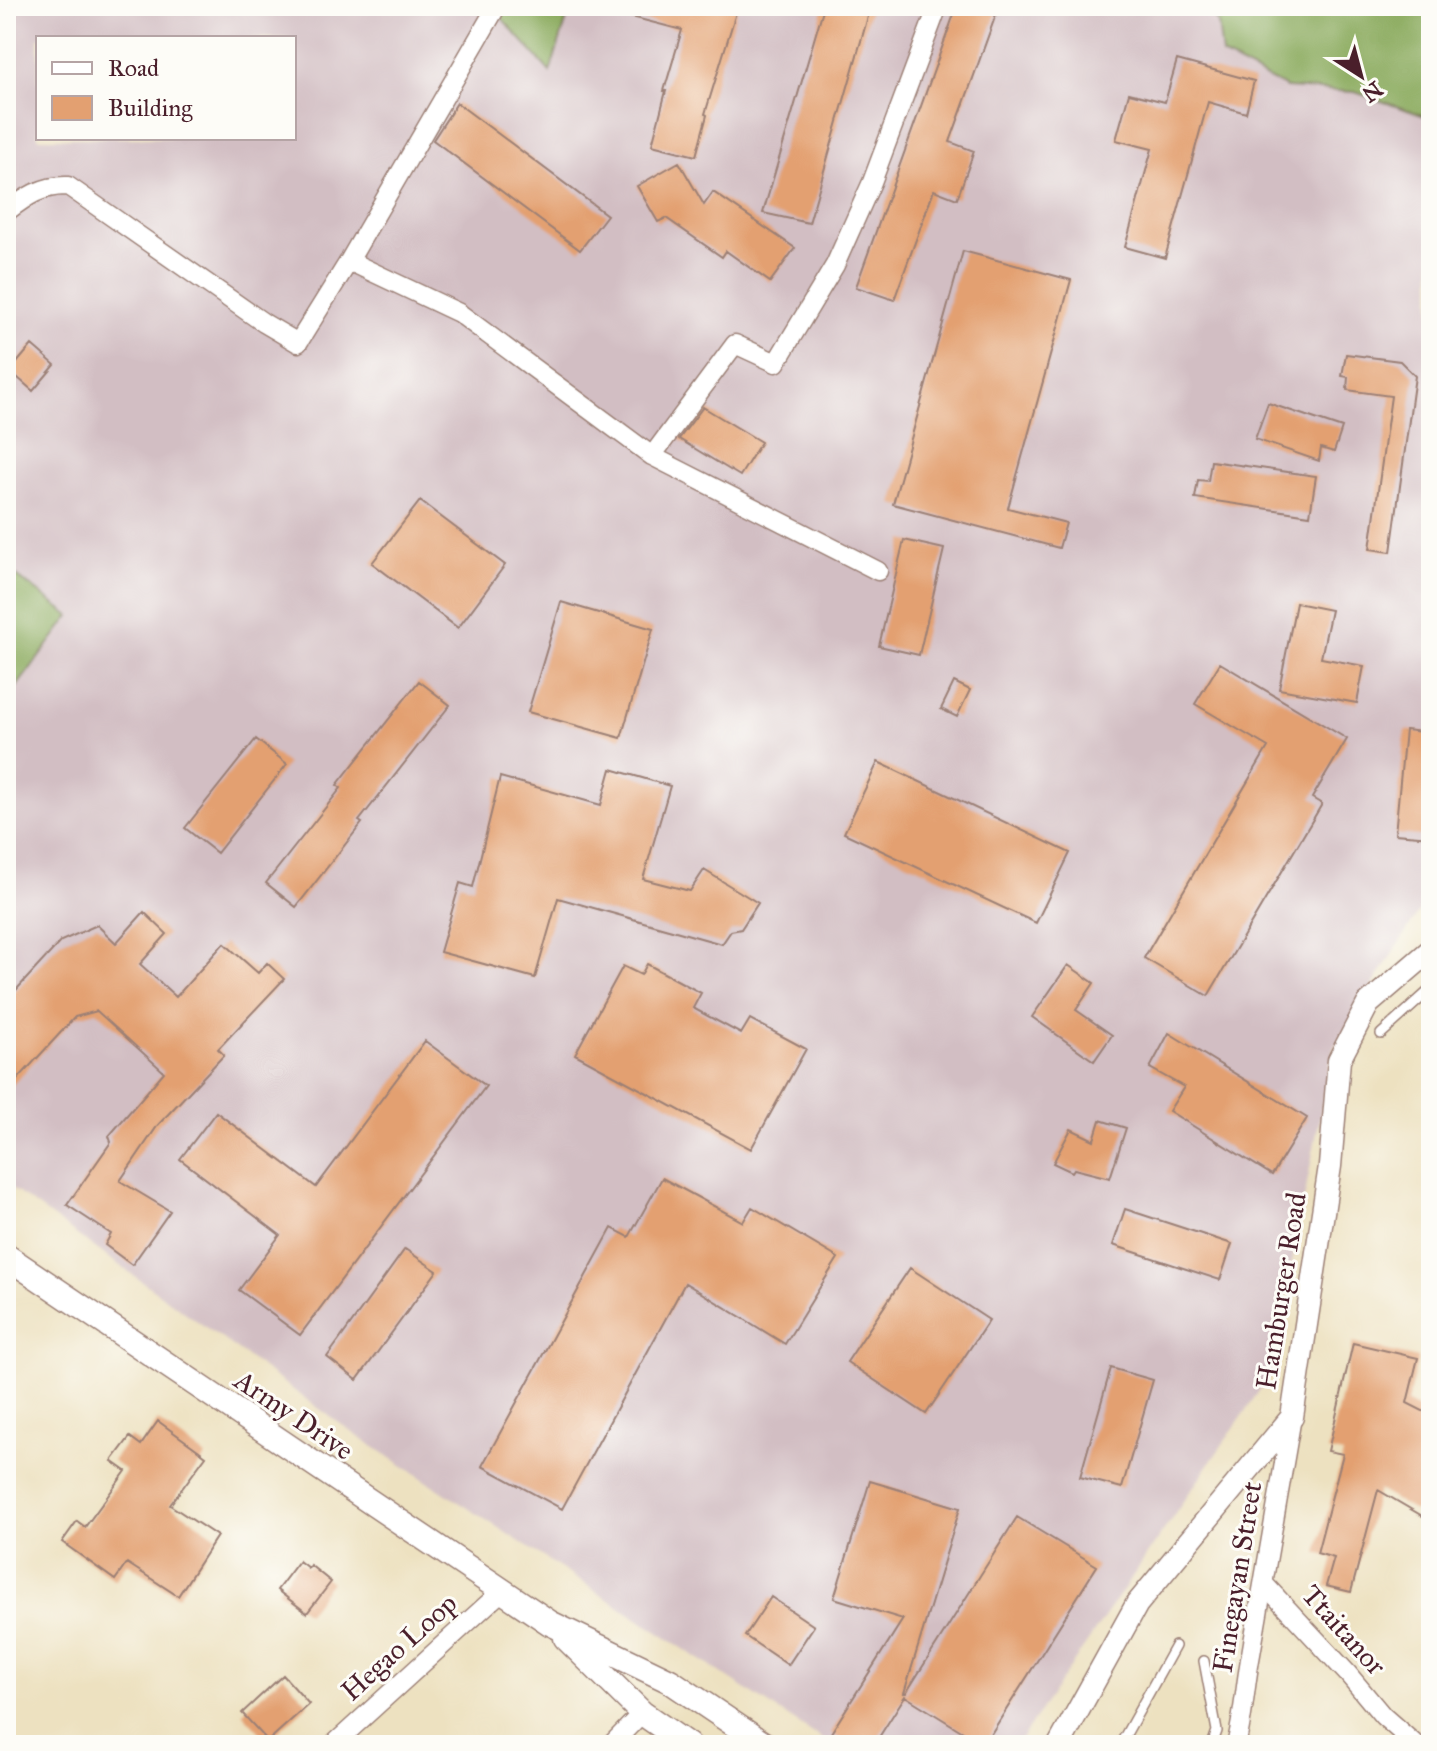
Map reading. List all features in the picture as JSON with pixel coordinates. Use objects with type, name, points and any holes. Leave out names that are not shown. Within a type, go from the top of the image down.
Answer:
[{"type":"main road","name":"Army Drive","points":[[6,1256],[550,1623],[670,1681],[765,1745]]},
{"type":"main road","name":"Army Drive","points":[[550,1623],[642,1713],[688,1745]]},
{"type":"street","points":[[6,212],[32,193],[52,185],[68,186],[264,323],[298,343],[497,6]]},
{"type":"street","points":[[652,456],[735,344],[776,363],[835,265],[872,182],[938,6]]},
{"type":"street","points":[[349,261],[459,313],[652,456],[878,571]]},
{"type":"street","name":"Hamburger Road","points":[[1059,1745],[1137,1604],[1292,1417],[1330,1166],[1339,1060],[1368,1004],[1431,950]]},
{"type":"street","name":"Finegayan Street","points":[[1236,1745],[1245,1712],[1250,1657],[1292,1417]]},
{"type":"street","name":"Ttaitanor","points":[[1265,1585],[1383,1716],[1416,1745]]},
{"type":"street","name":"Hegao Loop","points":[[333,1745],[502,1591]]},
{"type":"street","points":[[611,1745],[642,1713]]},
{"type":"lane","points":[[1381,1034],[1431,989]]},
{"type":"lane","points":[[1120,1745],[1175,1646]]},
{"type":"lane","points":[[1204,1661],[1217,1731],[1212,1745]]},
{"type":"shaded area","points":[[6,6],[1205,6],[1218,23],[1222,55],[1286,88],[1355,92],[1431,118],[1431,892],[1333,1049],[1270,1375],[1017,1745],[831,1745],[356,1435],[6,1184],[6,701],[70,616],[6,568]]},
{"type":"green space","points":[[491,6],[571,6],[550,72]]},
{"type":"green space","points":[[1205,6],[1431,6],[1431,118],[1355,92],[1286,88],[1222,55],[1218,23]]},
{"type":"green space","points":[[6,568],[70,616],[6,701]]},
{"type":"building","points":[[612,6],[738,6],[705,114],[696,156],[652,145],[682,30],[612,12]]},
{"type":"building","points":[[824,6],[871,6],[809,223],[763,213]]},
{"type":"building","points":[[957,6],[999,6],[950,142],[974,151],[957,199],[934,190],[894,300],[856,287]]},
{"type":"building","points":[[1177,60],[1254,81],[1246,113],[1208,102],[1165,258],[1125,247],[1152,149],[1116,140],[1129,93],[1165,102]]},
{"type":"building","points":[[457,103],[607,215],[580,250],[433,140]]},
{"type":"building","points":[[679,162],[704,205],[713,192],[795,248],[770,282],[726,251],[722,257],[666,218],[658,222],[637,186]]},
{"type":"building","points":[[963,251],[1071,280],[1008,508],[1066,523],[1059,548],[893,504]]},
{"type":"building","points":[[32,345],[55,365],[33,391],[10,371]]},
{"type":"building","points":[[1346,354],[1400,361],[1415,376],[1391,552],[1370,549],[1391,396],[1347,390],[1348,377],[1342,376]]},
{"type":"building","points":[[1268,403],[1342,428],[1334,452],[1321,448],[1319,461],[1255,439]]},
{"type":"building","points":[[703,407],[761,442],[740,476],[679,439]]},
{"type":"building","points":[[1211,461],[1316,476],[1310,515],[1195,498],[1198,480],[1208,481]]},
{"type":"building","points":[[420,501],[505,565],[458,628],[372,563]]},
{"type":"building","points":[[904,540],[944,549],[919,655],[879,646]]},
{"type":"building","points":[[561,602],[653,629],[621,738],[528,712]]},
{"type":"building","points":[[1296,603],[1331,610],[1321,658],[1364,666],[1357,703],[1279,689]]},
{"type":"building","points":[[1220,663],[1347,739],[1312,798],[1322,804],[1208,996],[1144,958],[1268,747],[1195,704]]},
{"type":"building","points":[[419,681],[450,705],[296,907],[266,883],[341,788],[337,785]]},
{"type":"building","points":[[954,682],[970,690],[957,717],[941,709]]},
{"type":"building","points":[[1405,730],[1431,733],[1431,837],[1395,834]]},
{"type":"building","points":[[256,739],[287,764],[217,853],[185,828]]},
{"type":"building","points":[[878,762],[1070,853],[1036,923],[844,833]]},
{"type":"building","points":[[611,769],[670,786],[643,879],[690,891],[704,870],[758,903],[741,929],[731,931],[722,944],[558,898],[535,978],[440,952],[460,883],[473,887],[500,777],[601,805]]},
{"type":"building","points":[[144,912],[167,934],[140,964],[176,997],[224,943],[258,973],[267,963],[284,979],[218,1049],[224,1055],[158,1125],[120,1181],[170,1211],[132,1265],[105,1245],[111,1234],[67,1205],[111,1142],[109,1136],[164,1072],[97,1011],[75,1017],[6,1092],[6,1001],[61,941],[97,925],[116,943]]},
{"type":"building","points":[[647,964],[701,993],[693,1008],[741,1034],[750,1019],[806,1049],[751,1149],[575,1054],[623,966],[641,975]]},
{"type":"building","points":[[1068,965],[1094,983],[1076,1010],[1112,1035],[1094,1061],[1032,1017]]},
{"type":"building","points":[[1169,1033],[1307,1118],[1272,1175],[1169,1111],[1184,1087],[1150,1068]]},
{"type":"building","points":[[425,1041],[486,1086],[300,1335],[239,1290],[280,1235],[180,1159],[216,1112],[316,1187]]},
{"type":"building","points":[[1100,1120],[1126,1128],[1110,1178],[1074,1169],[1072,1172],[1053,1163],[1071,1129],[1094,1140]]},
{"type":"building","points":[[662,1178],[743,1222],[752,1207],[838,1258],[785,1344],[685,1283],[562,1509],[482,1466],[612,1228],[629,1237]]},
{"type":"building","points":[[1125,1209],[1232,1244],[1220,1280],[1113,1245]]},
{"type":"building","points":[[405,1249],[437,1271],[357,1380],[327,1357]]},
{"type":"building","points":[[910,1268],[989,1320],[926,1414],[847,1362]]},
{"type":"building","points":[[1353,1343],[1418,1358],[1407,1403],[1431,1415],[1431,1521],[1378,1490],[1351,1592],[1326,1586],[1334,1558],[1317,1553],[1343,1454],[1328,1451]]},
{"type":"building","points":[[1111,1368],[1153,1380],[1122,1488],[1080,1477]]},
{"type":"building","points":[[158,1421],[206,1456],[170,1505],[217,1536],[178,1596],[127,1563],[115,1580],[62,1542],[77,1521],[85,1527],[126,1471],[112,1461],[130,1437],[141,1445]]},
{"type":"building","points":[[870,1481],[960,1508],[904,1693],[1017,1517],[1097,1566],[984,1745],[905,1696],[874,1745],[850,1745],[831,1733],[903,1619],[834,1598]]},
{"type":"building","points":[[299,1561],[308,1568],[310,1565],[331,1582],[307,1613],[277,1590]]},
{"type":"building","points":[[771,1597],[814,1626],[788,1665],[745,1636]]},
{"type":"building","points":[[283,1675],[309,1704],[268,1741],[242,1713]]}]
